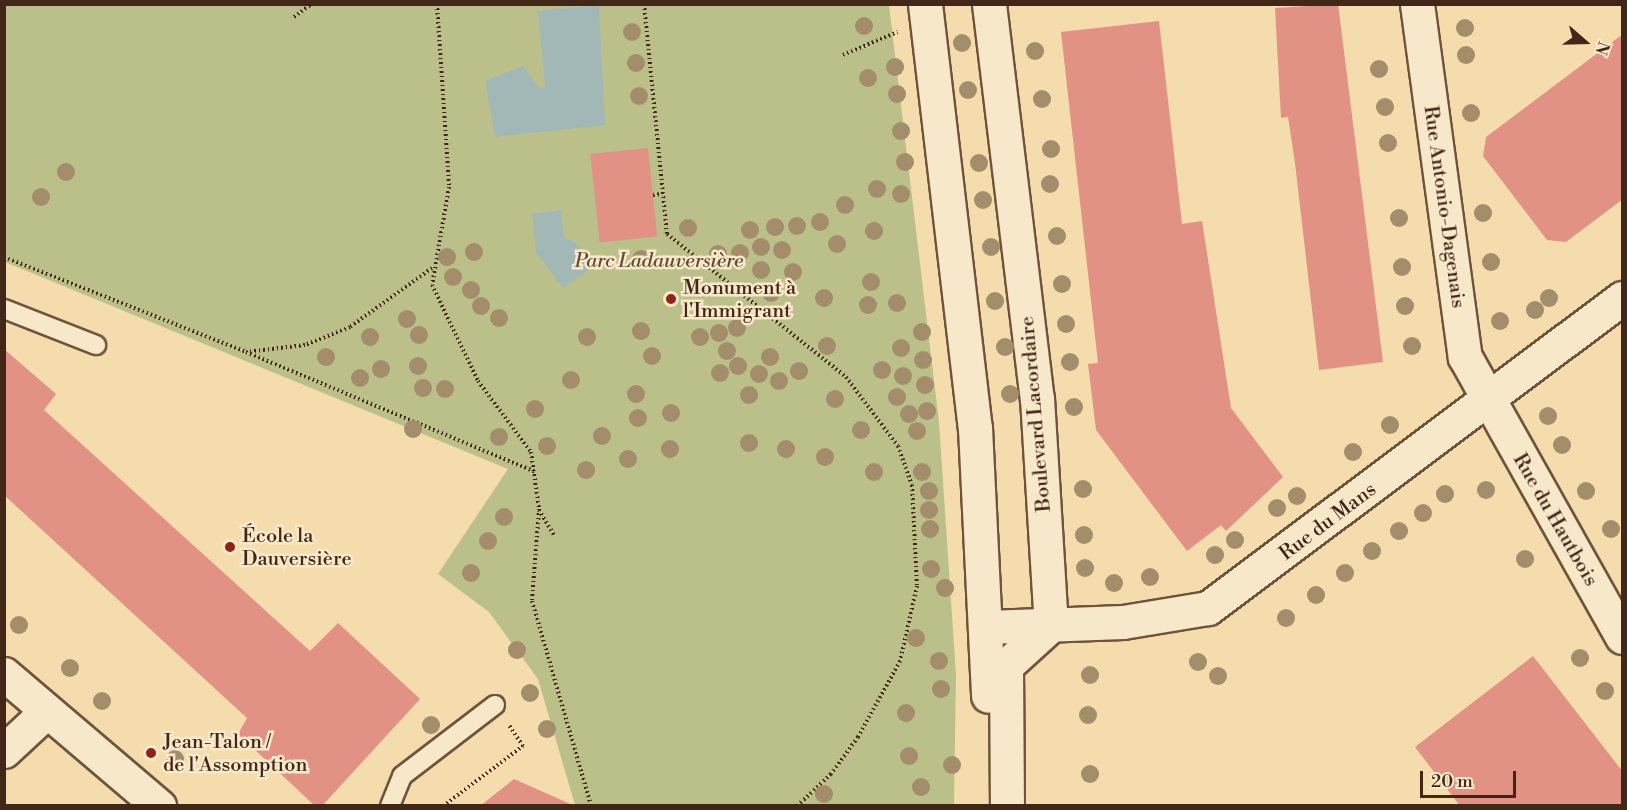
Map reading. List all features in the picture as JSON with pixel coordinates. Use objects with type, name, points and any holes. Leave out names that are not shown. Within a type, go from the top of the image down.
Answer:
[{"type":"main road","points":[[925,4],[971,382],[987,627],[989,806]]},
{"type":"main road","name":"Boulevard Lacordaire","points":[[989,4],[1037,398],[1052,625]]},
{"type":"main road","name":"Rue Antonio-Dagenais","points":[[1417,4],[1464,357],[1488,404]]},
{"type":"main road","name":"Rue du Mans","points":[[987,627],[1123,622],[1208,608],[1488,404],[1623,298]]},
{"type":"main road","name":"Rue du Hautbois","points":[[1488,404],[1623,637]]},
{"type":"main road","points":[[1007,806],[1006,666],[1052,625]]},
{"type":"main road","points":[[4,674],[159,806]]},
{"type":"main road","points":[[4,751],[46,711]]},
{"type":"lane","points":[[4,309],[96,345]]},
{"type":"lane","points":[[390,806],[402,776],[495,705]]},
{"type":"path","points":[[294,17],[311,4]]},
{"type":"path","points":[[437,4],[449,187],[432,268],[432,285],[447,324],[478,381],[531,452],[536,472],[539,509],[532,601],[591,806]]},
{"type":"path","points":[[644,4],[667,234],[846,377],[898,446],[912,485],[917,586],[900,661],[858,737],[831,774],[797,806]]},
{"type":"path","points":[[843,55],[898,31]]},
{"type":"path","points":[[653,195],[662,194]]},
{"type":"path","points":[[4,257],[246,352],[536,472]]},
{"type":"path","points":[[246,352],[305,345],[350,327],[432,268]]},
{"type":"path","points":[[539,509],[554,535]]},
{"type":"path","points":[[442,806],[523,746],[506,721]]},
{"type":"green space","name":"Parc Ladauversière","points":[[4,5],[889,5],[939,422],[956,675],[954,805],[575,805],[538,679],[489,612],[438,574],[508,469],[5,262]]},
{"type":"water","points":[[599,5],[605,125],[495,137],[485,81],[523,66],[539,88],[545,87],[538,11]]},
{"type":"water","points":[[561,210],[564,239],[573,240],[591,268],[563,288],[536,252],[532,214]]},
{"type":"building","points":[[1338,4],[1383,362],[1319,370],[1295,163],[1288,117],[1281,118],[1275,8]]},
{"type":"building","points":[[1159,21],[1182,224],[1202,221],[1231,408],[1283,477],[1226,531],[1221,525],[1187,551],[1096,430],[1088,364],[1098,363],[1061,32]]},
{"type":"building","points":[[1623,34],[1623,199],[1566,242],[1547,240],[1483,156],[1486,137]]},
{"type":"building","points":[[648,148],[657,237],[600,243],[590,154]]},
{"type":"building","points":[[4,349],[56,394],[44,410],[310,651],[338,623],[420,699],[322,806],[315,806],[238,734],[247,718],[4,495]]},
{"type":"building","points":[[1533,656],[1623,772],[1623,806],[1460,806],[1415,747]]},
{"type":"building","points":[[514,779],[575,806],[480,806]]},
{"type":"place","name":"Monument à l'Immigrant","points":[[671,299]]},
{"type":"place","name":"École la Dauversière","points":[[230,547]]},
{"type":"place","name":"Jean-Talon / de l'Assomption","points":[[151,753]]}]
